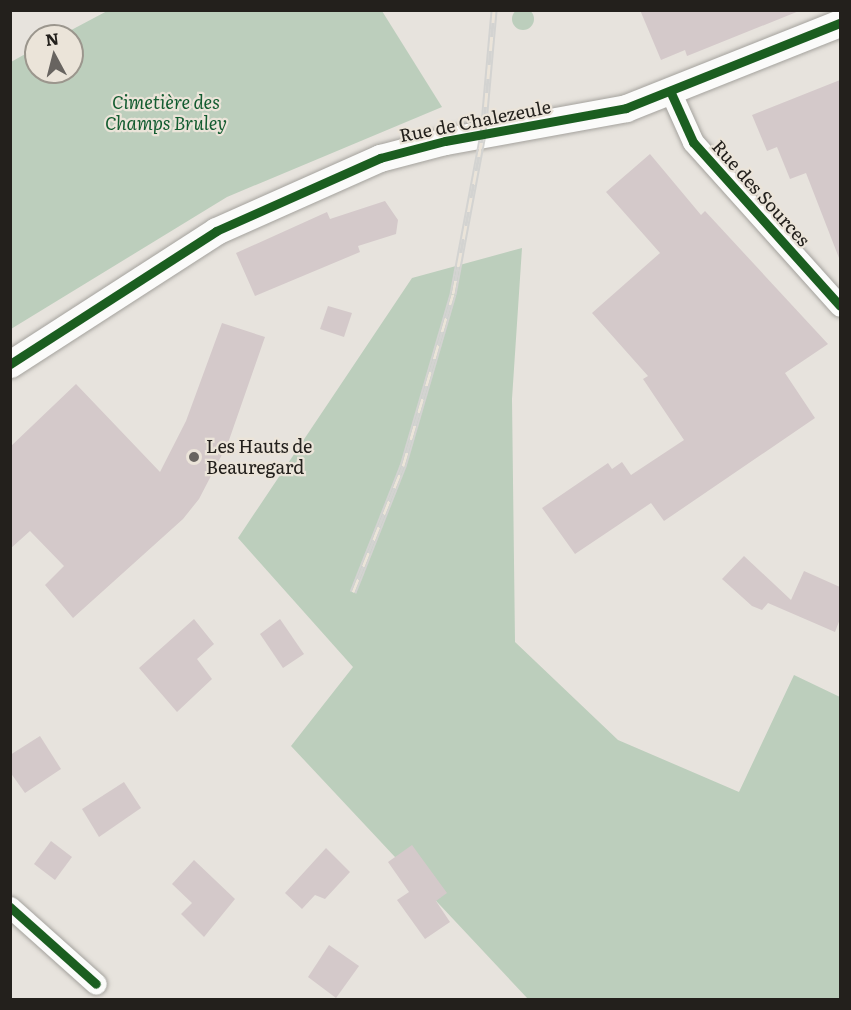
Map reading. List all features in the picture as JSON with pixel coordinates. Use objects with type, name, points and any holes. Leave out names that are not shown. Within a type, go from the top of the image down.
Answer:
[{"type":"street","name":"Rue de Chalezeule","points":[[10,364],[216,231],[380,158],[445,141],[612,112],[671,93],[840,23]]},
{"type":"street","name":"Rue des Sources","points":[[671,93],[693,142],[840,306]]},
{"type":"street","points":[[10,907],[96,984]]},
{"type":"green space","points":[[523,8],[531,11],[534,19],[531,27],[523,30],[515,27],[512,19],[515,11]]},
{"type":"green space","name":"Cimetière des Champs Bruley","points":[[109,10],[382,11],[442,107],[227,197],[11,329],[11,62],[24,55],[24,84],[84,84],[83,24]]},
{"type":"green space","points":[[522,248],[512,399],[515,642],[618,740],[739,792],[794,675],[840,697],[840,999],[528,999],[291,746],[353,667],[238,538],[412,278]]},
{"type":"building","points":[[640,10],[799,11],[687,56],[685,50],[661,60]]},
{"type":"building","points":[[840,80],[839,258],[806,173],[790,179],[777,147],[767,151],[752,115]]},
{"type":"building","points":[[650,154],[701,215],[705,211],[828,344],[785,373],[815,418],[664,521],[651,503],[575,554],[542,508],[608,463],[612,469],[622,462],[631,475],[684,440],[643,379],[648,376],[592,313],[660,253],[606,192]]},
{"type":"building","points":[[385,201],[398,220],[396,234],[358,246],[360,252],[255,296],[236,253],[327,212],[330,219]]},
{"type":"building","points":[[328,306],[352,313],[344,337],[320,329]]},
{"type":"building","points":[[222,323],[265,337],[228,443],[199,499],[183,519],[73,618],[45,585],[64,566],[30,531],[10,549],[10,447],[76,384],[160,472],[186,421]]},
{"type":"building","points":[[744,556],[791,600],[804,571],[840,587],[840,619],[835,632],[768,603],[762,610],[752,606],[722,579]]},
{"type":"building","points":[[194,619],[214,644],[197,659],[212,679],[177,712],[139,668]]},
{"type":"building","points":[[280,619],[304,654],[283,668],[260,634]]},
{"type":"building","points":[[40,736],[61,769],[25,793],[10,772],[10,755]]},
{"type":"building","points":[[124,782],[141,808],[99,837],[82,809]]},
{"type":"building","points":[[51,841],[72,857],[55,880],[34,864]]},
{"type":"building","points":[[412,845],[447,893],[436,901],[450,922],[425,939],[397,900],[409,892],[388,862]]},
{"type":"building","points":[[326,848],[350,872],[325,899],[315,895],[302,909],[285,893]]},
{"type":"building","points":[[194,860],[235,899],[204,937],[181,914],[192,903],[172,884]]},
{"type":"building","points":[[329,945],[359,966],[336,998],[308,977]]},
{"type":"railway","points":[[353,592],[403,466],[453,294],[483,134],[494,10]]},
{"type":"cycle path","points":[[10,364],[216,231],[380,158],[445,141],[626,108],[840,23]]},
{"type":"cycle path","points":[[671,93],[693,142],[840,306]]},
{"type":"cycle path","points":[[10,907],[96,984]]},
{"type":"place","name":"Les Hauts de Beauregard","points":[[194,457]]}]
